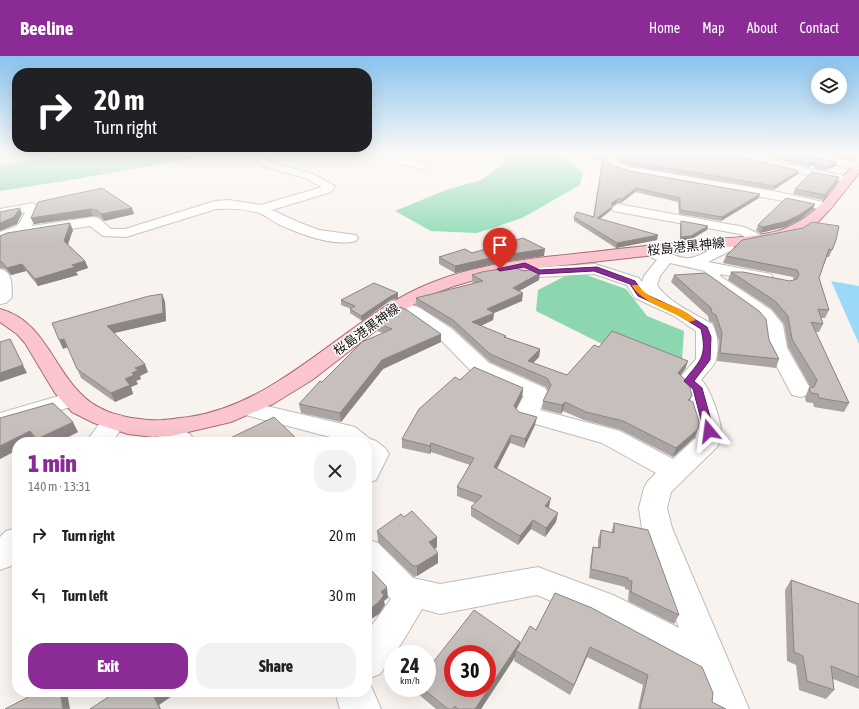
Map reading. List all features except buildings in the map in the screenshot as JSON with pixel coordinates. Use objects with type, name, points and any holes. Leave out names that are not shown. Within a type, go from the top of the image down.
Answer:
[{"type":"main road","name":"桜島港黒神線","points":[[0,315],[7,318],[29,334],[72,399],[87,411],[114,422],[174,435],[246,408],[277,392],[305,374],[380,316],[398,305],[447,282],[474,274],[525,265],[726,242],[756,238],[794,230],[817,217],[845,184]]},
{"type":"street","points":[[261,209],[327,189],[329,186],[326,184]]},
{"type":"street","points":[[712,184],[778,196],[830,202]]},
{"type":"street","points":[[769,184],[830,202]]},
{"type":"street","points":[[0,239],[6,234],[93,221],[108,233],[126,233],[208,206],[228,202],[261,209],[285,223],[302,229],[336,238],[351,238]]},
{"type":"street","points":[[0,213],[33,207],[28,222],[19,232]]},
{"type":"street","points":[[618,208],[744,231],[756,238]]},
{"type":"street","points":[[692,263],[727,247],[726,242]]},
{"type":"street","points":[[649,250],[666,258],[779,280]]},
{"type":"street","points":[[666,258],[652,276],[649,285],[654,293],[677,313]]},
{"type":"street","points":[[525,265],[539,272],[595,269],[633,282],[641,294],[704,328],[707,337],[706,360],[688,381],[697,388],[709,431],[708,441],[674,471],[658,488],[653,508],[657,528],[710,663],[730,709]]},
{"type":"street","points":[[713,268],[712,278],[743,301],[764,314],[773,325],[777,348],[800,390]]},
{"type":"street","points":[[0,274],[3,278],[3,296],[0,299]]},
{"type":"street","points":[[398,305],[414,312],[445,333],[481,368],[536,393],[526,414],[611,437],[674,471]]},
{"type":"street","points":[[0,420],[72,399]]},
{"type":"street","points":[[246,408],[346,433],[352,437]]},
{"type":"street","points":[[103,437],[114,422]]},
{"type":"street","points":[[372,451],[376,454],[372,462]]},
{"type":"street","points":[[0,557],[12,545]]},
{"type":"street","points":[[372,557],[404,590],[440,600],[538,581],[601,606],[710,663]]},
{"type":"street","points":[[372,655],[392,629],[414,593]]},
{"type":"street","points":[[356,697],[362,709]]},
{"type":"green space","points":[[0,184],[42,184],[0,191]]},
{"type":"green space","points":[[465,184],[580,184],[522,218],[477,233],[431,231],[395,211],[446,190]]},
{"type":"green space","points":[[575,271],[626,289],[647,316],[684,331],[682,360],[668,377],[536,311],[538,290]]},
{"type":"water","points":[[831,281],[859,286],[859,344]]},
{"type":"slow traffic","points":[[635,286],[641,294],[663,306],[680,312],[692,320]]},
{"type":"route","points":[[500,269],[525,265],[539,272],[595,269],[633,282],[641,294],[663,306],[680,312],[704,328],[707,337],[706,360],[688,381],[697,388],[709,431]]}]
